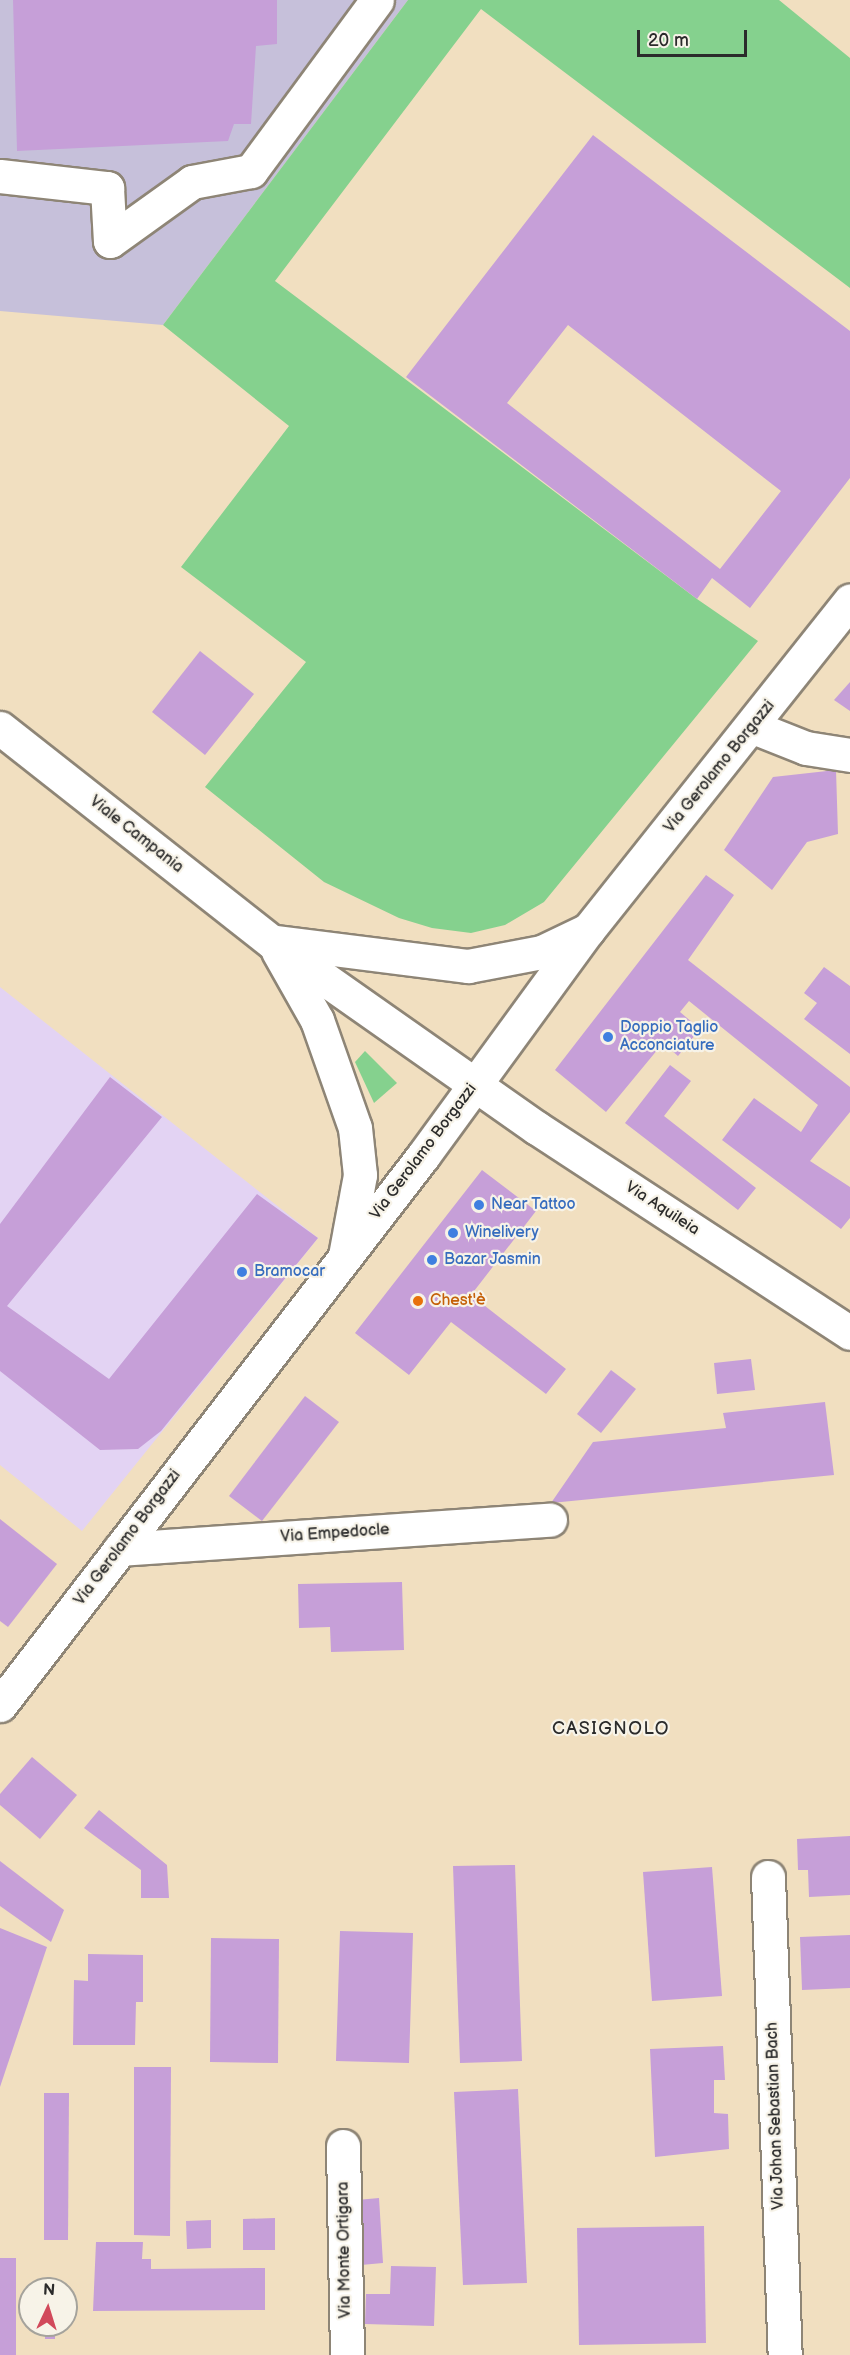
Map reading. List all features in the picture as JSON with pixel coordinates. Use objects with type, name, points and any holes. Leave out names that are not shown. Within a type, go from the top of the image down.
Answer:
[{"type":"street","points":[[0,176],[107,188],[110,241],[192,182],[251,171],[377,0]]},
{"type":"street","name":"Via Gerolamo Borgazzi","points":[[0,1706],[345,1256],[588,930],[753,727],[850,601]]},
{"type":"street","points":[[753,727],[806,748],[850,754]]},
{"type":"street","name":"Viale Campania","points":[[0,728],[273,942],[475,1084]]},
{"type":"street","points":[[273,942],[468,966],[542,952],[588,930]]},
{"type":"street","name":"Viale Campania","points":[[273,942],[317,1020],[355,1128],[360,1175],[345,1256]]},
{"type":"street","name":"Via Aquileia","points":[[475,1084],[850,1333]]},
{"type":"street","name":"Via Empedocle","points":[[120,1549],[550,1520]]},
{"type":"street","name":"Via Johan Sebastian Bach","points":[[768,1877],[785,2355]]},
{"type":"street","name":"Via Monte Ortigara","points":[[343,2146],[347,2355]]},
{"type":"shaded area","points":[[0,0],[408,0],[163,325],[0,311]]},
{"type":"shaded area","points":[[0,987],[318,1238],[82,1531],[0,1465]]},
{"type":"green space","points":[[408,0],[779,0],[850,58],[850,288],[481,9],[275,281],[697,599],[758,641],[544,902],[505,925],[471,933],[432,928],[399,918],[324,882],[205,787],[306,662],[181,567],[289,426],[163,325]]},
{"type":"green space","points":[[365,1051],[397,1083],[374,1103],[355,1062]]},
{"type":"building","points":[[13,0],[277,0],[277,44],[256,46],[251,124],[234,124],[228,141],[17,151]]},
{"type":"building","points":[[593,135],[850,331],[850,478],[750,608],[712,578],[697,599],[406,377]],"holes":[[[568,325],[781,491],[720,569],[507,403]]]},
{"type":"building","points":[[200,651],[254,694],[205,755],[152,712]]},
{"type":"building","points":[[850,682],[850,711],[834,700]]},
{"type":"building","points":[[836,770],[838,834],[807,842],[772,890],[724,850],[773,777]]},
{"type":"building","points":[[706,875],[734,895],[688,960],[850,1087],[850,1112],[810,1161],[850,1187],[850,1218],[841,1229],[722,1140],[754,1098],[801,1132],[818,1105],[689,1001],[680,1012],[700,1029],[678,1056],[663,1043],[606,1112],[555,1070]]},
{"type":"building","points":[[824,967],[850,986],[850,1054],[804,1019],[817,1003],[804,993]]},
{"type":"building","points":[[670,1065],[691,1081],[664,1116],[756,1188],[738,1210],[625,1123]]},
{"type":"building","name":"Bramocar","points":[[110,1077],[162,1117],[7,1306],[109,1379],[257,1194],[318,1238],[161,1431],[138,1449],[100,1450],[0,1371],[0,1224]]},
{"type":"building","points":[[482,1170],[536,1211],[471,1295],[566,1369],[546,1394],[451,1322],[409,1375],[355,1333]]},
{"type":"building","points":[[751,1359],[755,1390],[717,1394],[714,1363]]},
{"type":"building","points":[[611,1370],[636,1389],[601,1433],[577,1414]]},
{"type":"building","points":[[305,1396],[339,1422],[262,1521],[229,1496]]},
{"type":"building","points":[[825,1402],[834,1475],[551,1503],[593,1442],[726,1428],[723,1413]]},
{"type":"building","points":[[0,1519],[57,1564],[8,1627],[0,1621]]},
{"type":"building","points":[[402,1582],[404,1650],[331,1652],[330,1627],[299,1628],[298,1584]]},
{"type":"building","points":[[32,1757],[77,1795],[40,1839],[0,1805],[0,1794]]},
{"type":"building","points":[[99,1810],[167,1865],[169,1898],[141,1898],[141,1870],[84,1828]]},
{"type":"building","points":[[850,1836],[850,1895],[809,1897],[808,1870],[798,1870],[797,1839]]},
{"type":"building","points":[[0,1861],[64,1910],[51,1942],[0,1906]]},
{"type":"building","points":[[515,1865],[522,2061],[460,2063],[453,1866]]},
{"type":"building","points":[[712,1867],[722,1996],[652,2001],[643,1872]]},
{"type":"building","points":[[0,1928],[47,1947],[0,2087]]},
{"type":"building","points":[[340,1931],[413,1933],[409,2063],[336,2061]]},
{"type":"building","points":[[850,1935],[850,1988],[802,1990],[800,1937]]},
{"type":"building","points":[[211,1938],[279,1939],[278,2063],[210,2062]]},
{"type":"building","points":[[88,1954],[143,1955],[143,2002],[136,2002],[135,2045],[73,2045],[74,1980],[88,1981]]},
{"type":"building","points":[[723,2046],[725,2080],[714,2080],[714,2113],[728,2114],[729,2149],[655,2157],[650,2049]]},
{"type":"building","points":[[134,2067],[171,2067],[170,2236],[134,2235]]},
{"type":"building","points":[[518,2089],[527,2283],[463,2285],[454,2092]]},
{"type":"building","points":[[44,2093],[69,2093],[68,2240],[44,2240]]},
{"type":"building","points":[[379,2198],[383,2263],[361,2265],[357,2200]]},
{"type":"building","points":[[275,2218],[275,2250],[243,2250],[243,2219]]},
{"type":"building","points":[[211,2220],[211,2248],[187,2249],[186,2221]]},
{"type":"building","points":[[704,2226],[706,2343],[579,2345],[577,2228]]},
{"type":"building","points":[[96,2242],[143,2242],[142,2259],[151,2259],[151,2269],[265,2268],[265,2310],[93,2311]]},
{"type":"building","points":[[0,2258],[16,2258],[16,2355],[0,2355]]},
{"type":"building","points":[[391,2266],[436,2267],[434,2326],[365,2324],[366,2294],[390,2294]]},
{"type":"place","name":"Doppio Taglio Acconciature","points":[[608,1037]]},
{"type":"place","name":"Near Tattoo","points":[[479,1205]]},
{"type":"place","name":"Winelivery","points":[[453,1233]]},
{"type":"place","name":"Bazar Jasmin","points":[[432,1260]]},
{"type":"place","name":"Bramocar","points":[[242,1272]]},
{"type":"place","name":"Chest'è","points":[[418,1301]]},
{"type":"district","name":"CASIGNOLO","points":[[611,1729]]}]
